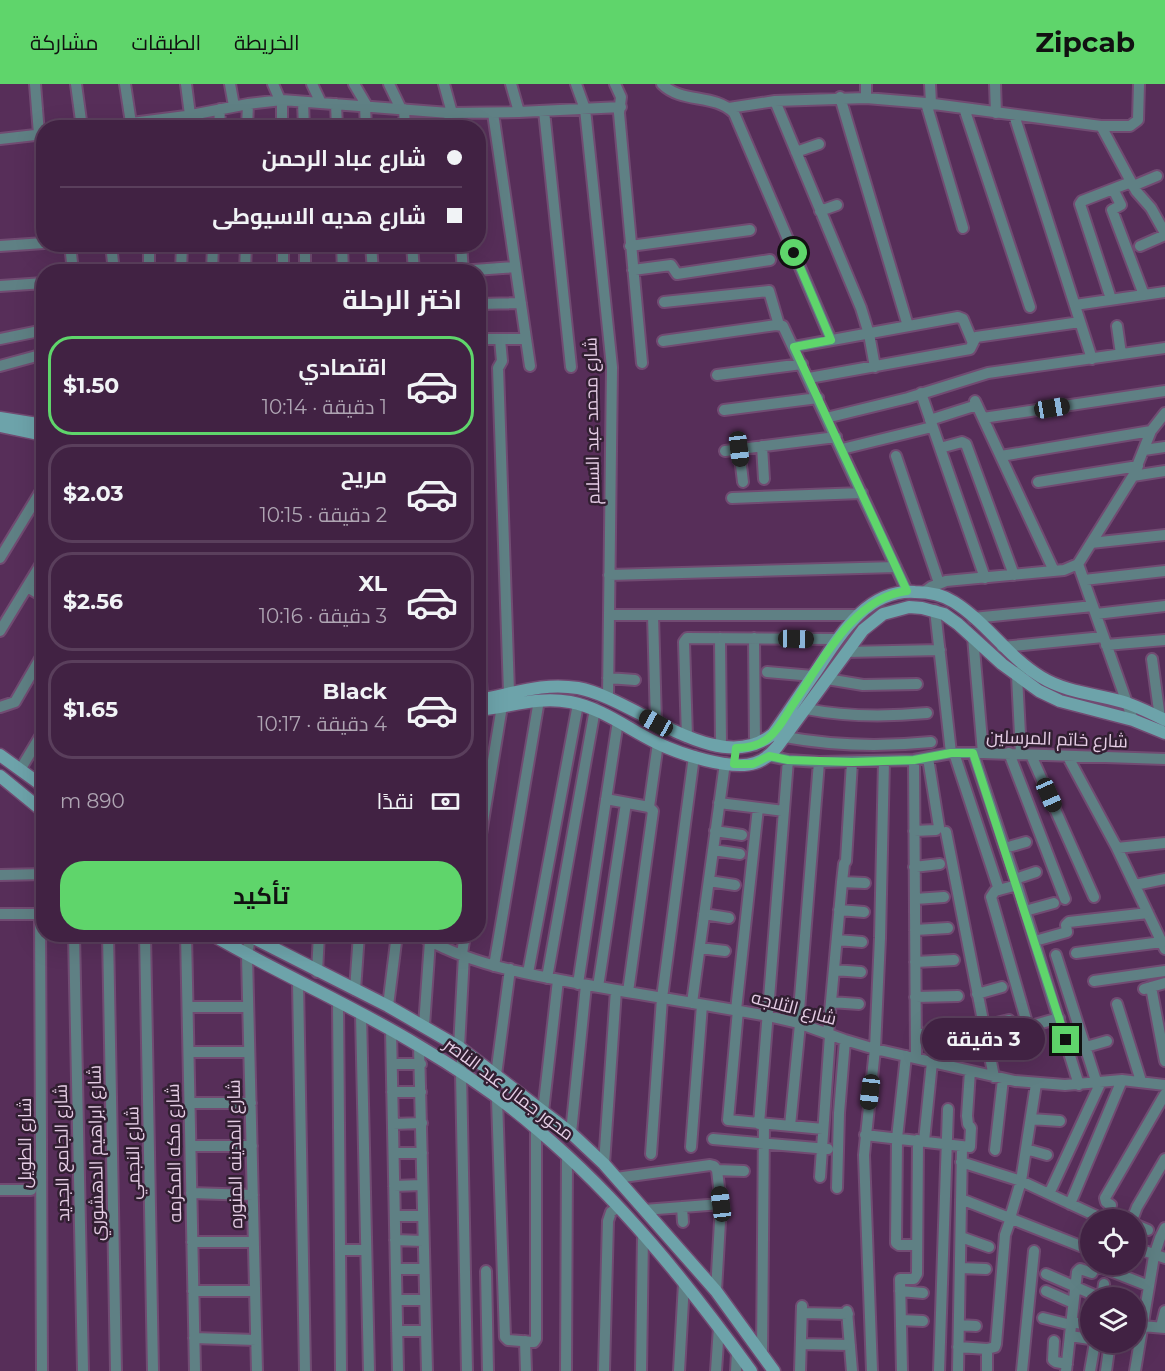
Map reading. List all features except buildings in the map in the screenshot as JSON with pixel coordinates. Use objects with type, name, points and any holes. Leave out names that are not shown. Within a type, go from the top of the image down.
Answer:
[{"type":"street","points":[[35,84],[39,120]]},
{"type":"street","points":[[76,84],[81,120]]},
{"type":"street","points":[[125,84],[131,120]]},
{"type":"street","points":[[186,84],[187,120]]},
{"type":"street","points":[[230,84],[234,106]]},
{"type":"street","points":[[273,84],[281,100],[282,120]]},
{"type":"street","points":[[312,84],[321,103]]},
{"type":"street","points":[[354,84],[366,106],[366,120]]},
{"type":"street","points":[[389,84],[403,109],[404,120]]},
{"type":"street","points":[[444,84],[450,120]]},
{"type":"street","points":[[511,84],[519,112]]},
{"type":"street","name":"شارع محمد عبد السلام","points":[[576,84],[585,109],[612,367],[608,697]]},
{"type":"street","points":[[615,84],[621,97],[619,113],[642,363]]},
{"type":"street","points":[[662,84],[675,94],[729,108],[775,101],[840,97],[867,98],[928,103],[1101,126],[1135,124],[1138,120],[1139,84]]},
{"type":"street","points":[[866,84],[867,98]]},
{"type":"street","points":[[930,84],[928,103],[963,228]]},
{"type":"street","points":[[994,84],[996,113]]},
{"type":"street","points":[[840,97],[908,326]]},
{"type":"street","points":[[168,120],[234,106],[281,100],[450,113],[621,107]]},
{"type":"street","points":[[775,101],[861,308],[875,367]]},
{"type":"street","points":[[303,102],[304,120]]},
{"type":"street","points":[[247,120],[248,104]]},
{"type":"street","points":[[336,104],[337,120]]},
{"type":"street","points":[[729,108],[738,122],[831,340]]},
{"type":"street","points":[[964,108],[1030,307]]},
{"type":"street","points":[[219,120],[220,109]]},
{"type":"street","points":[[544,111],[571,367]]},
{"type":"street","points":[[493,113],[530,366]]},
{"type":"street","points":[[1014,115],[1092,359]]},
{"type":"street","points":[[1101,126],[1132,184],[1151,208],[1165,234],[1140,246]]},
{"type":"street","points":[[0,139],[36,135]]},
{"type":"street","points":[[796,152],[819,144]]},
{"type":"street","points":[[1111,299],[1080,204],[1082,201],[1113,189],[1157,176]]},
{"type":"street","points":[[1113,189],[1121,205],[1112,210],[1144,295]]},
{"type":"street","points":[[820,211],[837,205]]},
{"type":"street","points":[[630,246],[750,230]]},
{"type":"street","points":[[0,246],[36,244]]},
{"type":"street","points":[[633,270],[670,264],[674,272],[678,274],[770,260]]},
{"type":"street","points":[[486,269],[516,267]]},
{"type":"street","points":[[0,285],[36,283]]},
{"type":"street","points":[[664,302],[769,291],[772,293],[782,327],[809,378],[907,591]]},
{"type":"street","points":[[1075,305],[1165,292]]},
{"type":"street","points":[[486,304],[521,303]]},
{"type":"street","points":[[794,347],[961,318],[973,343]]},
{"type":"street","points":[[809,378],[970,349],[976,338],[1080,322]]},
{"type":"street","points":[[1117,326],[1121,354]]},
{"type":"street","points":[[663,341],[782,327]]},
{"type":"street","points":[[0,339],[36,332]]},
{"type":"street","points":[[486,339],[526,339]]},
{"type":"street","points":[[500,339],[502,361],[498,368],[509,692]]},
{"type":"street","points":[[826,418],[988,374],[1165,348]]},
{"type":"street","points":[[0,366],[36,356]]},
{"type":"street","points":[[717,375],[802,364]]},
{"type":"street","points":[[983,418],[1165,391]]},
{"type":"street","points":[[921,393],[985,578]]},
{"type":"street","points":[[724,410],[818,398]]},
{"type":"street","points":[[842,449],[931,423],[976,403],[1054,571]]},
{"type":"street","points":[[0,418],[36,424]]},
{"type":"street","points":[[924,592],[939,583],[1054,571],[1071,568],[1078,564],[1136,471],[1151,431],[1163,418]]},
{"type":"street","points":[[0,426],[36,433]]},
{"type":"street","points":[[1001,456],[1151,431]]},
{"type":"street","points":[[726,451],[836,437]]},
{"type":"street","points":[[940,448],[962,442],[966,444],[1014,575]]},
{"type":"street","points":[[762,446],[764,479]]},
{"type":"street","points":[[1144,450],[1165,447]]},
{"type":"street","points":[[739,449],[743,482]]},
{"type":"street","points":[[896,456],[939,583]]},
{"type":"street","points":[[1038,482],[1136,471],[1165,471]]},
{"type":"street","points":[[732,498],[862,493]]},
{"type":"street","points":[[0,558],[36,499]]},
{"type":"street","points":[[1091,543],[1165,535]]},
{"type":"street","points":[[1078,564],[1133,720]]},
{"type":"street","points":[[609,575],[896,567]]},
{"type":"street","points":[[1084,580],[1165,571]]},
{"type":"street","points":[[0,631],[36,572]]},
{"type":"street","points":[[27,587],[36,592]]},
{"type":"street","points":[[486,701],[509,692],[537,687],[566,686],[608,697],[687,737],[736,748],[755,745],[773,734],[837,639],[857,615],[881,599],[894,593],[907,591],[924,592],[948,600],[973,618],[1002,647],[1039,691],[1060,701],[1133,720],[1165,733]]},
{"type":"street","points":[[948,600],[939,612],[939,650],[953,753],[999,890]]},
{"type":"street","points":[[973,618],[1165,606]]},
{"type":"street","points":[[486,704],[502,706],[539,700],[579,704],[595,709],[658,743],[694,756],[729,764],[753,764],[769,756],[785,737],[862,630],[884,614],[909,607],[939,612],[1021,670],[1067,689],[1127,703],[1163,719]]},
{"type":"street","points":[[610,615],[857,615]]},
{"type":"street","points":[[653,615],[656,723]]},
{"type":"street","points":[[973,637],[978,753],[1005,848],[1079,1085]]},
{"type":"street","points":[[687,737],[685,641],[687,638],[837,639]]},
{"type":"street","points":[[720,638],[721,746]]},
{"type":"street","points":[[754,638],[755,745]]},
{"type":"street","points":[[1002,647],[1165,640]]},
{"type":"street","points":[[846,652],[939,650]]},
{"type":"street","points":[[1152,660],[1163,719]]},
{"type":"street","points":[[0,707],[15,702],[36,666]]},
{"type":"street","points":[[1021,670],[1026,755],[1094,897]]},
{"type":"street","points":[[767,672],[813,676]]},
{"type":"street","points":[[608,678],[635,680]]},
{"type":"street","points":[[827,679],[863,685],[918,684]]},
{"type":"street","points":[[494,966],[539,700]]},
{"type":"street","points":[[528,973],[579,704]]},
{"type":"street","points":[[486,803],[502,706]]},
{"type":"street","points":[[497,1099],[505,1337],[507,1340],[534,1342],[536,1339],[536,1128],[541,1110],[552,979],[595,709]]},
{"type":"street","points":[[806,709],[837,715],[867,717],[927,713]]},
{"type":"street","points":[[571,1133],[582,984],[618,721]]},
{"type":"street","points":[[785,737],[844,745],[902,745],[931,742]]},
{"type":"street","points":[[20,770],[36,743]]},
{"type":"street","points":[[628,992],[653,812],[650,807],[658,743]]},
{"type":"street","points":[[691,1147],[700,948],[719,803],[729,764],[736,748]]},
{"type":"street","name":"شارع خاتم المرسلين","points":[[769,756],[819,762],[914,760],[953,753],[1165,759]]},
{"type":"street","points":[[1010,753],[1065,898]]},
{"type":"street","points":[[0,755],[36,781]]},
{"type":"street","points":[[651,1154],[662,998],[694,756]]},
{"type":"street","points":[[1068,757],[1117,848],[1148,913],[1160,926],[1163,945],[1077,953]]},
{"type":"street","points":[[914,831],[936,830],[939,827],[928,758]]},
{"type":"street","points":[[762,1354],[764,1143],[762,1124],[788,760]]},
{"type":"street","points":[[914,760],[916,1035],[897,1138],[896,1243],[917,1245]]},
{"type":"street","points":[[872,1371],[864,1181],[865,1135],[875,1049],[884,761]]},
{"type":"street","points":[[790,1126],[819,762]]},
{"type":"street","points":[[820,1177],[831,1002],[846,861],[852,762]]},
{"type":"street","points":[[0,776],[36,805]]},
{"type":"street","points":[[606,800],[650,807]]},
{"type":"street","points":[[598,987],[626,803]]},
{"type":"street","points":[[719,803],[784,811]]},
{"type":"street","points":[[758,808],[727,1118],[729,1121],[823,1129]]},
{"type":"street","points":[[715,831],[742,835]]},
{"type":"street","points":[[946,832],[984,1026],[999,1078],[995,1150]]},
{"type":"street","points":[[1005,848],[1026,842]]},
{"type":"street","points":[[1117,848],[1165,843]]},
{"type":"street","points":[[713,850],[741,854]]},
{"type":"street","points":[[914,867],[940,864]]},
{"type":"street","points":[[1036,872],[993,893],[991,897],[1027,1023],[1031,1026],[1059,1018]]},
{"type":"street","points":[[0,875],[36,874]]},
{"type":"street","points":[[1135,885],[1165,879]]},
{"type":"street","points":[[709,881],[735,885]]},
{"type":"street","points":[[842,882],[865,883]]},
{"type":"street","points":[[915,898],[944,897]]},
{"type":"street","points":[[1025,910],[1054,903]]},
{"type":"street","points":[[839,910],[864,912]]},
{"type":"street","points":[[1035,941],[1067,932],[1066,925],[1069,922],[1148,913]]},
{"type":"street","points":[[0,914],[36,914]]},
{"type":"street","points":[[704,914],[729,918]]},
{"type":"street","points":[[915,930],[948,928]]},
{"type":"street","points":[[837,940],[862,942]]},
{"type":"street","name":"شارع الطويل","points":[[42,942],[42,1371]]},
{"type":"street","name":"شارع الجامع الجديد","points":[[74,942],[83,1371]]},
{"type":"street","name":"شارع ابراهيم الدهشوري","points":[[108,942],[116,1371]]},
{"type":"street","name":"شارع النجمي","points":[[145,942],[153,1371]]},
{"type":"street","name":"شارع مكه المكرمه","points":[[186,942],[195,1371]]},
{"type":"street","name":"محور جمال عبد الناصر","points":[[224,942],[420,1046],[536,1128],[567,1156],[643,1235],[719,1327],[751,1371]]},
{"type":"street","name":"شارع المدينه المنوره","points":[[248,942],[257,1371]]},
{"type":"street","name":"محور جمال عبد الناصر","points":[[260,942],[388,1006],[461,1048],[571,1133],[604,1164],[717,1291],[774,1371]]},
{"type":"street","points":[[317,972],[319,942]]},
{"type":"street","points":[[355,990],[358,942]]},
{"type":"street","points":[[388,1006],[396,942]]},
{"type":"street","points":[[424,1026],[426,942]]},
{"type":"street","name":"شارع الثلاجه","points":[[435,942],[494,966],[552,979],[768,1016],[875,1049],[999,1078],[1036,1084],[1079,1085],[1122,1080],[1165,1085]]},
{"type":"street","points":[[464,942],[461,1073],[467,1371]]},
{"type":"street","points":[[700,948],[726,951]]},
{"type":"street","points":[[1049,1194],[1099,1084],[1056,955]]},
{"type":"street","points":[[915,962],[954,960]]},
{"type":"street","points":[[496,1075],[510,969]]},
{"type":"street","points":[[834,970],[861,972]]},
{"type":"street","points":[[1094,981],[1165,971]]},
{"type":"street","points":[[298,982],[305,1371]]},
{"type":"street","points":[[1165,983],[1148,988],[1165,1061]]},
{"type":"street","points":[[978,994],[1002,987]]},
{"type":"street","points":[[604,1164],[616,990]]},
{"type":"street","points":[[915,998],[958,996]]},
{"type":"street","points":[[338,1002],[341,1371]]},
{"type":"street","points":[[831,1002],[859,1004]]},
{"type":"street","points":[[1117,1004],[1141,1081]]},
{"type":"street","points":[[188,1008],[248,1007]]},
{"type":"street","points":[[361,1014],[369,1371]]},
{"type":"street","points":[[984,1026],[1009,1020]]},
{"type":"street","points":[[916,1035],[962,1028]]},
{"type":"street","points":[[391,1030],[398,1371]]},
{"type":"street","points":[[837,1188],[837,1150],[845,1040]]},
{"type":"street","points":[[1086,1047],[1107,1041]]},
{"type":"street","points":[[420,1046],[423,1269],[427,1371]]},
{"type":"street","points":[[189,1052],[249,1052]]},
{"type":"street","points":[[902,1371],[901,1278],[914,1279],[917,1277],[921,1140],[932,1062]]},
{"type":"street","points":[[392,1064],[421,1064]]},
{"type":"street","points":[[865,1135],[921,1140],[969,1148],[971,1128],[967,1116],[970,1071]]},
{"type":"street","points":[[1070,1204],[1122,1080]]},
{"type":"street","points":[[958,1347],[987,1349],[996,1344],[1004,1245],[1007,1226],[1021,1181],[1036,1084]]},
{"type":"street","points":[[392,1092],[421,1092]]},
{"type":"street","points":[[1110,1209],[1111,1205],[1105,1201],[1105,1198],[1165,1094]]},
{"type":"street","points":[[190,1103],[251,1103]]},
{"type":"street","points":[[939,1371],[948,1109]]},
{"type":"street","points":[[1031,1119],[1060,1121]]},
{"type":"street","points":[[393,1124],[422,1123]]},
{"type":"street","points":[[713,1138],[837,1150]]},
{"type":"street","points":[[190,1146],[252,1146]]},
{"type":"street","points":[[958,1371],[962,1147]]},
{"type":"street","points":[[1026,1149],[1047,1155]]},
{"type":"street","points":[[394,1153],[422,1153]]},
{"type":"street","points":[[566,1371],[567,1156]]},
{"type":"street","points":[[1136,1209],[1165,1160]]},
{"type":"street","points":[[961,1162],[1021,1181],[1083,1209]]},
{"type":"street","points":[[616,1178],[714,1166],[717,1170],[721,1204],[717,1291]]},
{"type":"street","points":[[717,1170],[744,1171]]},
{"type":"street","points":[[394,1186],[422,1185]]},
{"type":"street","points":[[0,1190],[31,1190]]},
{"type":"street","points":[[191,1193],[253,1195]]},
{"type":"street","points":[[961,1199],[1080,1246]]},
{"type":"street","points":[[644,1210],[721,1204]]},
{"type":"street","points":[[604,1371],[608,1221],[611,1212],[618,1207]]},
{"type":"street","points":[[682,1207],[683,1222]]},
{"type":"street","points":[[395,1216],[423,1216]]},
{"type":"street","points":[[1146,1303],[1149,1286],[1160,1256],[1160,1238],[1165,1228]]},
{"type":"street","points":[[641,1371],[643,1235]]},
{"type":"street","points":[[961,1238],[989,1247]]},
{"type":"street","points":[[395,1240],[423,1240]]},
{"type":"street","points":[[192,1242],[254,1242]]},
{"type":"street","points":[[340,1250],[366,1250]]},
{"type":"street","points":[[1022,1371],[1034,1251]]},
{"type":"street","points":[[960,1268],[986,1269]]},
{"type":"street","points":[[396,1269],[423,1269]]},
{"type":"street","points":[[1054,1341],[1053,1360],[1066,1367],[1075,1286],[1078,1270],[1080,1270]]},
{"type":"street","points":[[486,1271],[488,1371]]},
{"type":"street","points":[[1046,1274],[1080,1288]]},
{"type":"street","points":[[1121,1275],[1149,1286]]},
{"type":"street","points":[[679,1371],[684,1283]]},
{"type":"street","points":[[193,1291],[255,1291]]},
{"type":"street","points":[[900,1291],[923,1293]]},
{"type":"street","points":[[1046,1291],[1074,1303]]},
{"type":"street","points":[[397,1300],[424,1300]]},
{"type":"street","points":[[800,1371],[802,1310],[848,1312],[852,1371]]},
{"type":"street","points":[[1146,1326],[1163,1328],[1165,1311]]},
{"type":"street","points":[[1043,1318],[1080,1333]]},
{"type":"street","points":[[901,1320],[923,1322]]},
{"type":"street","points":[[959,1325],[976,1326]]},
{"type":"street","points":[[1071,1328],[1080,1326]]},
{"type":"street","points":[[717,1371],[719,1327]]},
{"type":"street","points":[[397,1331],[425,1331]]},
{"type":"street","points":[[194,1338],[256,1340]]},
{"type":"street","points":[[525,1341],[526,1371]]},
{"type":"street","points":[[801,1344],[850,1345]]},
{"type":"street","points":[[987,1349],[987,1371]]},
{"type":"street","points":[[736,1371],[737,1352]]},
{"type":"street","points":[[1090,1371],[1093,1353]]},
{"type":"street","points":[[1106,1371],[1108,1353]]},
{"type":"street","points":[[1136,1371],[1138,1353]]},
{"type":"route","points":[[794,253],[831,340],[794,347],[907,591],[894,593],[881,599],[857,615],[837,639],[773,734],[765,741],[755,745],[736,748],[734,764],[753,764],[769,756],[788,760],[852,762],[914,760],[951,753],[973,753],[1066,1040]]}]
